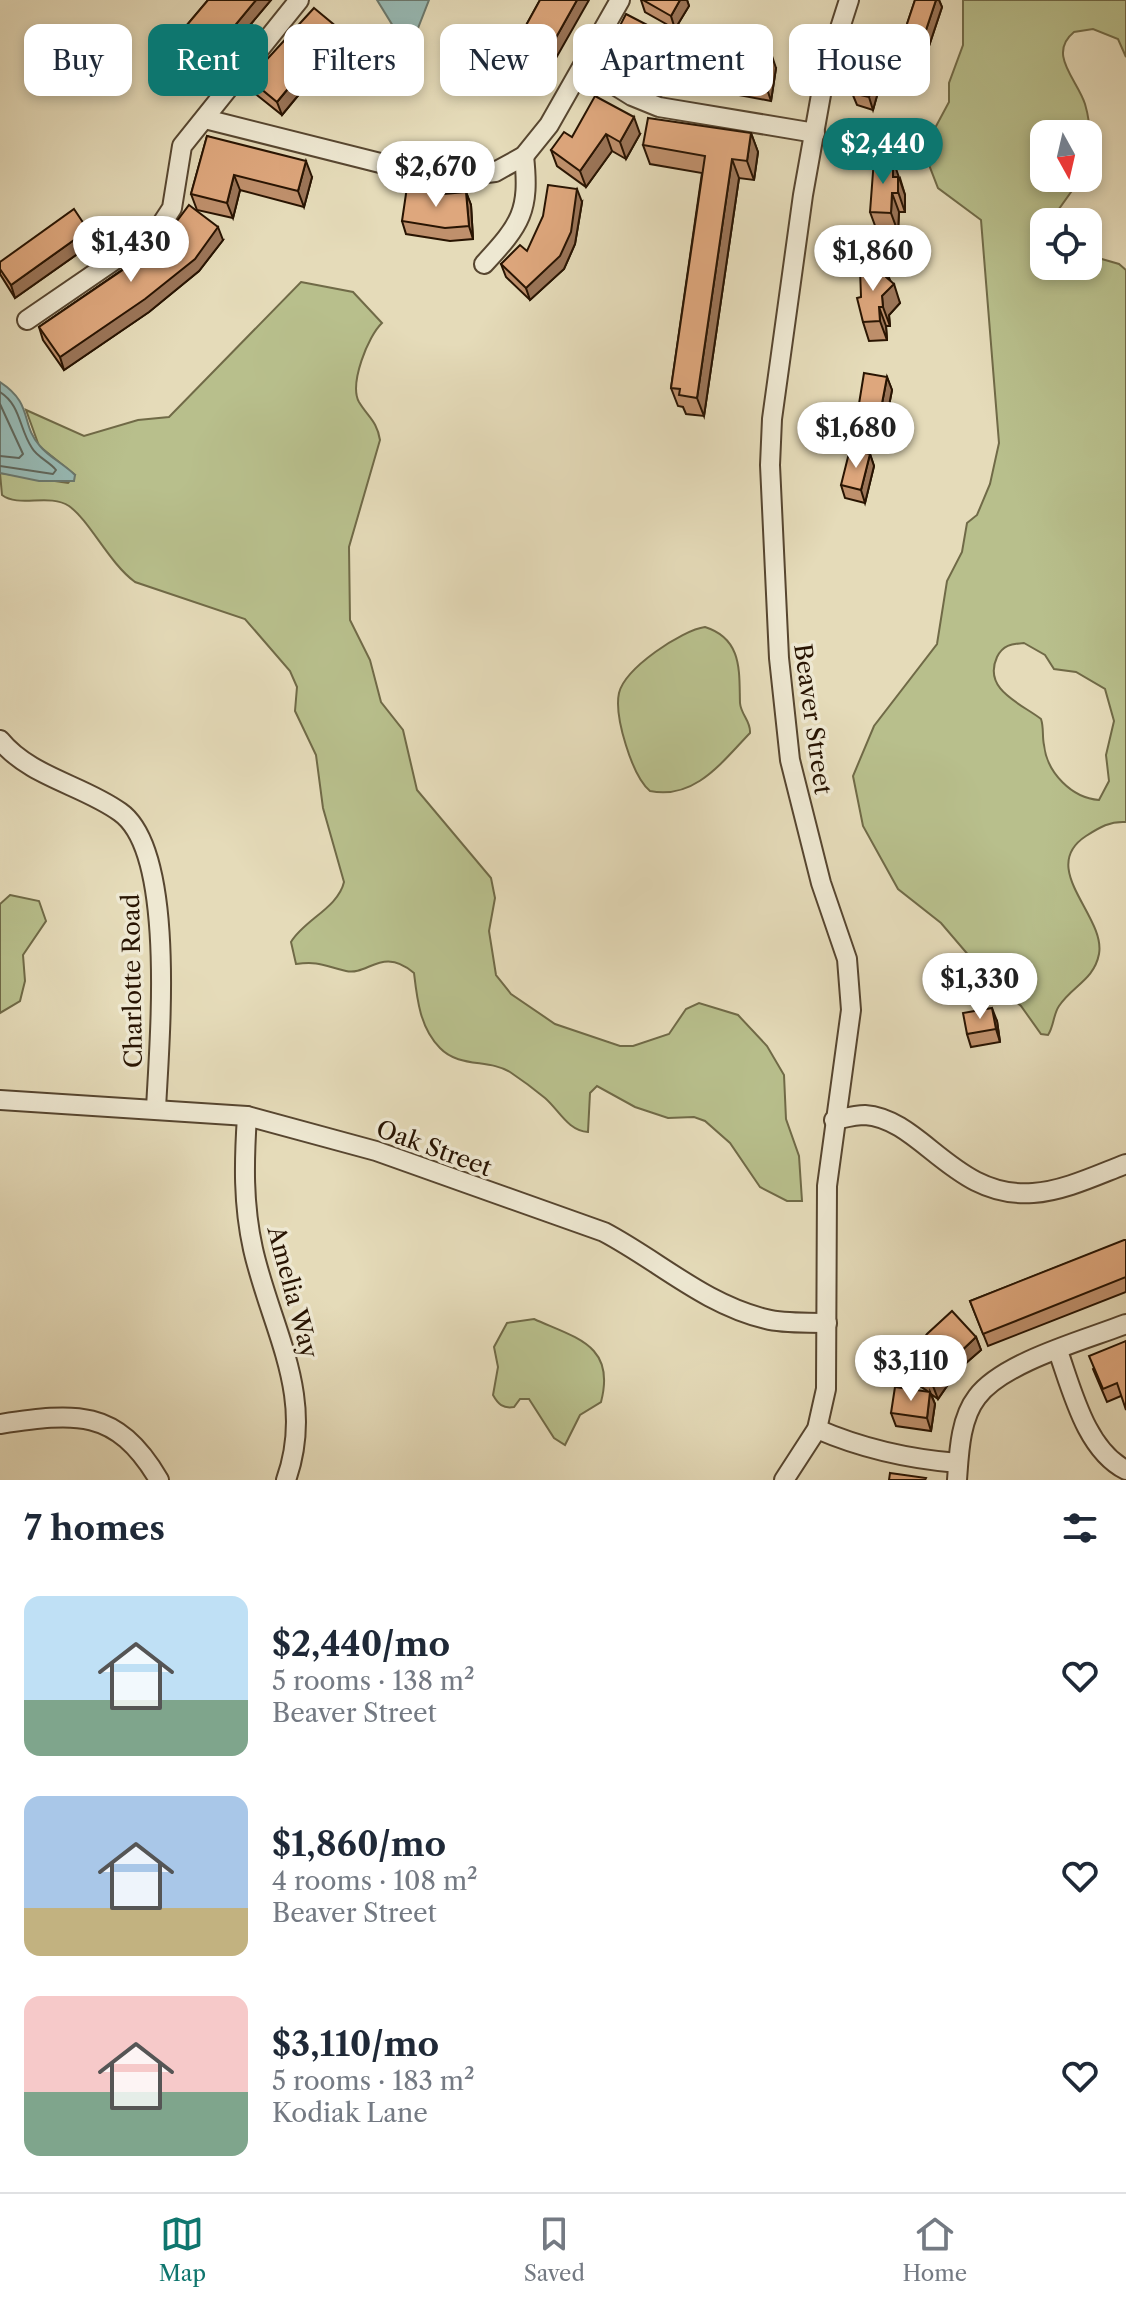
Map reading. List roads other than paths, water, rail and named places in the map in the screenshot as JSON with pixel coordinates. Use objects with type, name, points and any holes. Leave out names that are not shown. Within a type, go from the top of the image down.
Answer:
[{"type":"street","points":[[27,320],[157,231],[172,208],[182,146],[299,0]]},
{"type":"street","points":[[607,24],[620,0]]},
{"type":"street","name":"Beaver Street","points":[[784,1480],[817,1429],[826,1389],[825,1228],[834,1120],[850,1037],[851,982],[790,760],[770,509],[772,419],[815,133],[831,51],[849,0]]},
{"type":"street","points":[[205,119],[412,171],[456,177],[495,172],[524,156],[549,125],[573,85]]},
{"type":"street","points":[[632,96],[659,107],[815,133]]},
{"type":"street","points":[[484,264],[523,217],[527,186],[524,156]]},
{"type":"street","name":"Charlotte Road","points":[[0,740],[10,753],[47,775],[123,813],[145,845],[155,884],[159,928],[156,1109]]},
{"type":"street","name":"Oak Street","points":[[0,1100],[99,1109],[156,1109],[247,1116],[376,1151],[604,1232],[646,1254],[694,1290],[730,1308],[768,1320],[827,1323]]},
{"type":"street","points":[[834,1120],[865,1115],[888,1122],[963,1177],[1001,1191],[1034,1193],[1126,1164]]},
{"type":"street","name":"Amelia Way","points":[[247,1116],[244,1202],[254,1251],[288,1362],[298,1416],[293,1459],[286,1480]]},
{"type":"street","points":[[817,1429],[849,1443],[958,1472],[962,1433],[976,1398],[991,1382],[1126,1324]]},
{"type":"street","points":[[1058,1351],[1079,1408],[1101,1450],[1126,1470]]},
{"type":"street","points":[[0,1424],[84,1416],[123,1434],[159,1480]]},
{"type":"water","points":[[377,0],[429,0],[420,24],[392,24]]},
{"type":"water","points":[[0,382],[18,398],[34,438],[48,454],[75,475],[74,481],[39,481],[0,473]]}]
